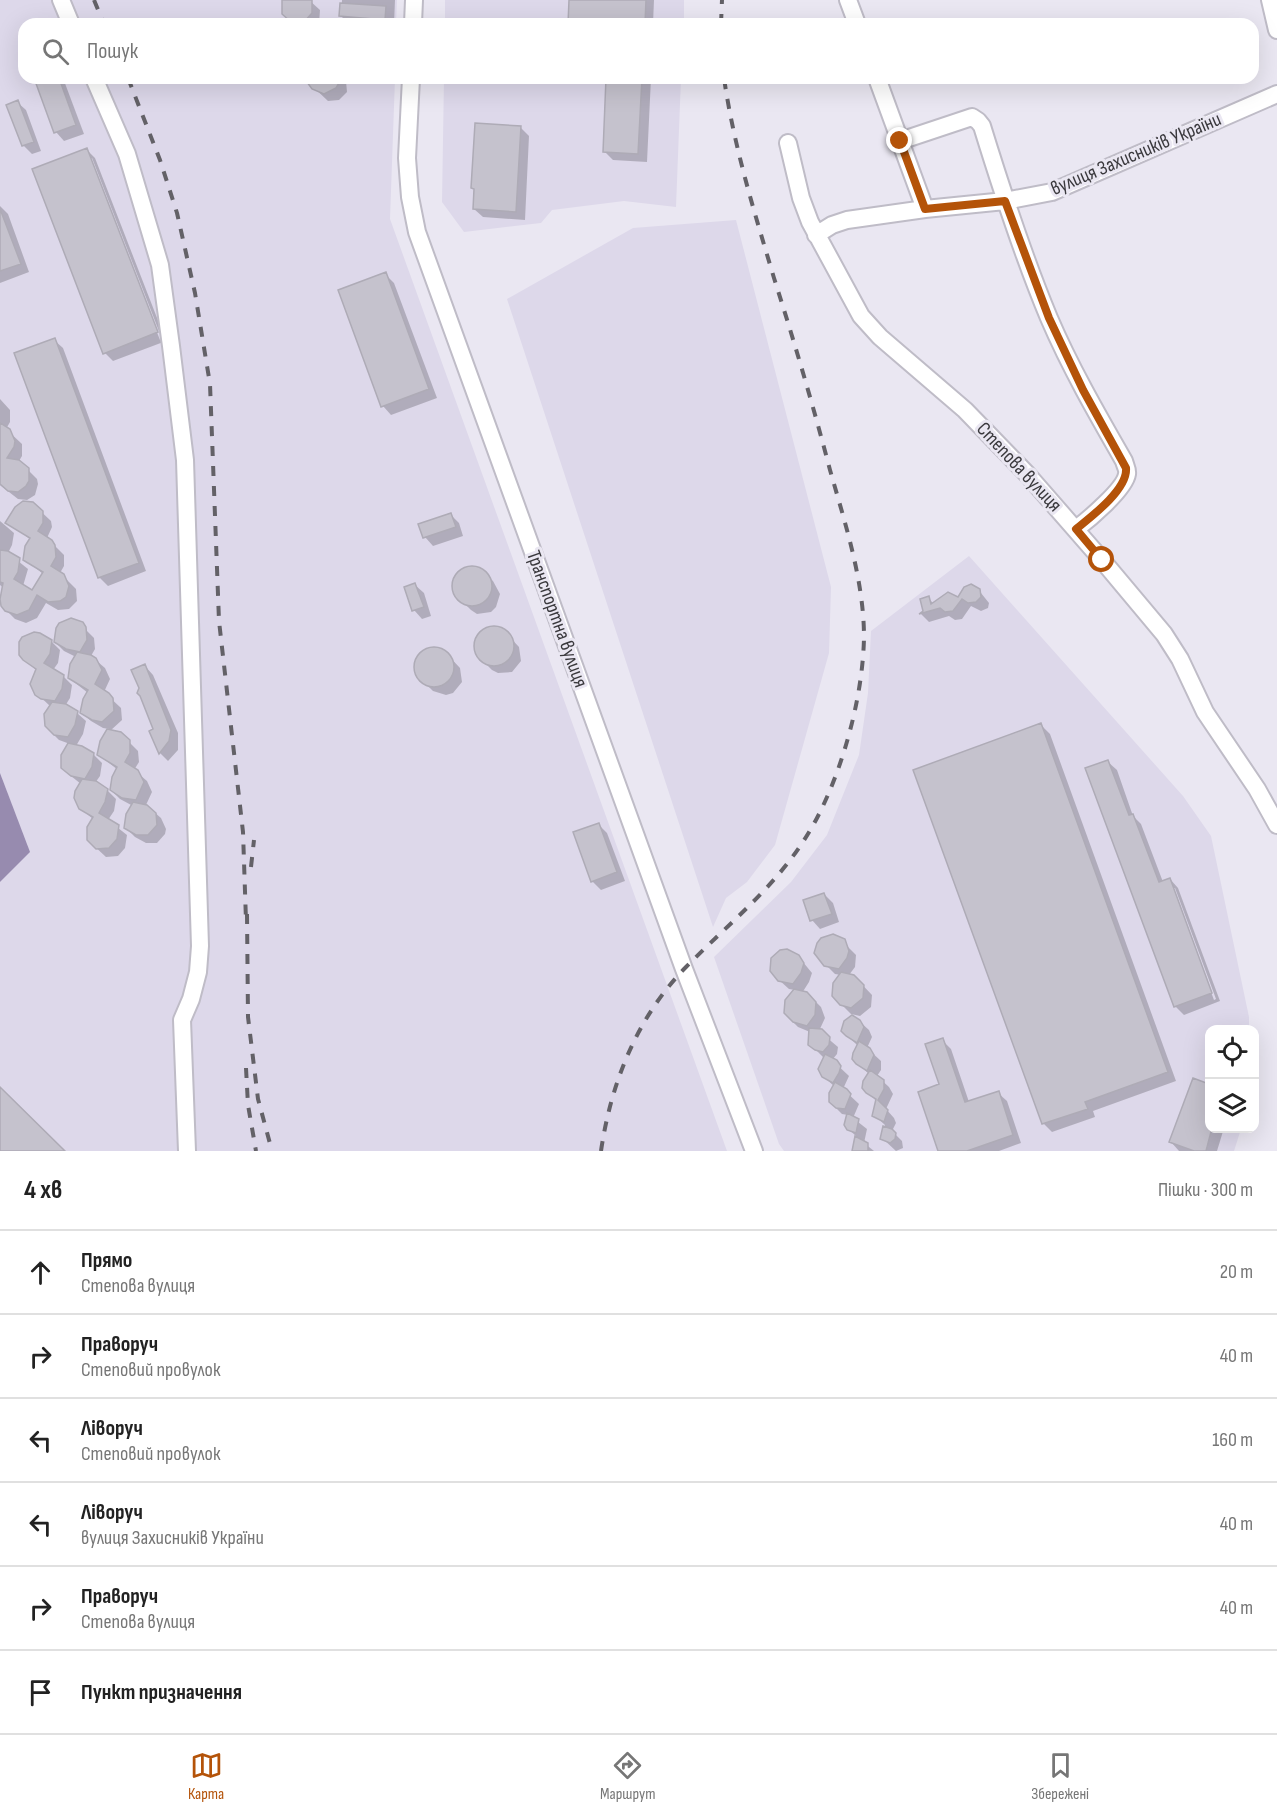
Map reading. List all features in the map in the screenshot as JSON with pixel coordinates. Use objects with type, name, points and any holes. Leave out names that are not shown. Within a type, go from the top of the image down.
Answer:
[{"type":"street","points":[[61,0],[68,18]]},
{"type":"street","points":[[413,18],[414,0]]},
{"type":"street","points":[[848,0],[855,18]]},
{"type":"street","points":[[1270,0],[1277,30]]},
{"type":"street","points":[[97,84],[127,154],[160,264],[185,460],[200,946],[196,981],[182,1020],[187,1151]]},
{"type":"street","name":"Транспортна вулиця","points":[[411,84],[407,158],[410,197],[417,232],[684,969],[754,1151]]},
{"type":"street","points":[[879,84],[925,209]]},
{"type":"street","name":"вулиця Захисників України","points":[[816,235],[832,225],[847,220],[1005,201],[1052,192],[1277,94]]},
{"type":"street","points":[[900,141],[972,117],[982,126],[1005,201],[1049,318],[1083,390],[1126,468],[1127,475],[1124,482],[1095,514],[1076,529]]},
{"type":"street","name":"Степова вулиця","points":[[788,143],[801,198],[816,235],[861,316],[880,337],[965,410],[1027,474],[1164,634],[1180,659],[1205,712],[1257,789],[1277,825]]},
{"type":"shaded area","points":[[0,0],[397,0],[396,18],[18,18],[18,84],[395,84],[390,219],[727,1151],[0,1151],[0,882],[29,852],[0,773]]},
{"type":"shaded area","points":[[445,0],[684,0],[684,18],[445,18]]},
{"type":"shaded area","points":[[444,84],[681,84],[676,207],[624,201],[552,210],[541,223],[464,232],[442,202]]},
{"type":"shaded area","points":[[736,220],[831,587],[829,653],[775,845],[747,882],[726,898],[713,927],[507,299],[633,228]]},
{"type":"shaded area","points":[[969,556],[1183,796],[1211,836],[1249,1025],[1205,1025],[1205,1133],[1240,1133],[1234,1151],[784,1151],[779,1144],[714,957],[791,882],[827,835],[859,755],[868,693],[871,631]]},
{"type":"shaded area","points":[[0,773],[30,852],[0,882]]},
{"type":"building","points":[[282,0],[312,0],[312,13],[308,18],[286,18],[282,14]]},
{"type":"building","points":[[569,0],[646,0],[645,18],[568,18]]},
{"type":"building","points":[[340,3],[386,6],[385,18],[339,16]]},
{"type":"building","points":[[36,84],[61,84],[76,125],[54,133]]},
{"type":"building","points":[[308,84],[338,84],[336,88],[324,94],[312,89]]},
{"type":"building","points":[[606,84],[642,84],[638,154],[603,152]]},
{"type":"building","points":[[18,100],[34,142],[22,146],[6,105]]},
{"type":"building","points":[[475,123],[521,126],[516,212],[473,209],[474,189],[471,188]]},
{"type":"building","points":[[87,148],[158,332],[103,354],[32,169]]},
{"type":"building","points":[[0,209],[21,264],[0,271]]},
{"type":"building","points":[[386,272],[429,389],[381,407],[338,290]]},
{"type":"building","points":[[55,338],[139,563],[98,578],[14,353]]},
{"type":"building","points":[[0,423],[10,429],[15,441],[7,458],[19,460],[29,468],[29,481],[18,492],[8,491],[0,484]]},
{"type":"building","points":[[23,501],[33,502],[43,511],[43,523],[38,531],[52,540],[55,545],[56,557],[51,566],[64,574],[69,586],[66,597],[60,601],[48,602],[37,595],[29,610],[17,615],[5,611],[1,606],[3,583],[0,582],[0,550],[8,551],[20,558],[18,572],[14,579],[32,590],[43,572],[23,560],[25,546],[30,538],[5,523],[15,507]]},
{"type":"building","points":[[451,513],[456,527],[423,538],[418,524]]},
{"type":"building","points":[[472,566],[486,572],[492,586],[486,600],[472,606],[458,600],[452,586],[458,572]]},
{"type":"building","points":[[415,583],[424,607],[412,611],[404,587]]},
{"type":"building","points":[[971,584],[980,589],[981,597],[976,602],[968,603],[962,599],[953,611],[945,612],[940,608],[919,614],[923,611],[920,599],[929,596],[931,604],[948,592],[958,597],[964,587]]},
{"type":"building","points":[[71,618],[83,622],[86,627],[87,640],[80,652],[66,649],[54,642],[59,623]]},
{"type":"building","points":[[494,626],[508,632],[514,646],[508,660],[494,666],[480,660],[474,646],[480,632]]},
{"type":"building","points":[[34,632],[52,640],[50,654],[44,663],[64,675],[62,689],[55,701],[41,699],[35,695],[30,684],[36,669],[19,655],[19,642],[22,637]]},
{"type":"building","points":[[434,647],[448,653],[454,667],[448,681],[434,687],[420,681],[414,667],[420,653]]},
{"type":"building","points":[[77,652],[96,658],[102,670],[95,684],[113,698],[114,711],[102,722],[92,720],[80,713],[88,690],[68,678],[70,664]]},
{"type":"building","points":[[145,664],[171,730],[169,741],[159,754],[149,731],[153,729],[137,693],[139,688],[131,670]]},
{"type":"building","points":[[52,702],[66,704],[78,711],[75,725],[68,737],[54,735],[45,726],[44,714]]},
{"type":"building","points":[[1041,723],[1168,1072],[1085,1102],[1088,1109],[1042,1124],[913,770]]},
{"type":"building","points":[[107,729],[121,732],[130,740],[130,753],[125,762],[138,770],[144,782],[136,800],[122,798],[110,790],[112,777],[117,767],[97,755],[100,741]]},
{"type":"building","points":[[68,743],[82,746],[94,753],[92,767],[85,779],[71,776],[61,768],[61,755]]},
{"type":"building","points":[[1108,760],[1129,815],[1133,814],[1159,882],[1170,878],[1212,993],[1174,1007],[1085,768]]},
{"type":"building","points":[[82,779],[96,781],[108,789],[99,813],[119,825],[117,839],[109,848],[96,849],[87,840],[87,827],[93,817],[79,809],[74,798]]},
{"type":"building","points":[[133,802],[147,805],[156,813],[157,825],[148,835],[136,835],[124,828],[126,814]]},
{"type":"building","points":[[599,823],[617,872],[591,882],[573,832]]},
{"type":"building","points":[[824,893],[832,914],[810,921],[803,900]]},
{"type":"building","points":[[833,934],[845,939],[849,951],[839,969],[824,966],[814,953],[821,938]]},
{"type":"building","points":[[787,949],[799,955],[804,963],[801,973],[793,984],[778,981],[770,971],[771,958],[780,950]]},
{"type":"building","points":[[841,972],[854,975],[864,985],[863,998],[851,1008],[840,1005],[832,996],[833,983]]},
{"type":"building","points":[[794,989],[807,992],[816,1002],[815,1015],[807,1026],[793,1022],[784,1013],[785,1000]]},
{"type":"building","points":[[852,1015],[860,1020],[864,1027],[857,1043],[841,1031],[844,1021]]},
{"type":"building","points":[[809,1028],[822,1029],[830,1037],[829,1045],[823,1052],[808,1045]]},
{"type":"building","points":[[943,1038],[965,1102],[999,1091],[1013,1135],[967,1151],[938,1151],[918,1092],[939,1084],[925,1044]]},
{"type":"building","points":[[859,1041],[870,1048],[874,1055],[867,1071],[852,1059]]},
{"type":"building","points":[[825,1054],[837,1060],[841,1066],[833,1083],[822,1077],[818,1069]]},
{"type":"building","points":[[870,1070],[884,1080],[884,1089],[878,1100],[888,1110],[884,1122],[872,1116],[876,1099],[862,1088],[863,1081]]},
{"type":"building","points":[[1193,1078],[1205,1082],[1205,1133],[1211,1133],[1206,1151],[1194,1151],[1169,1142]]},
{"type":"building","points":[[835,1082],[851,1094],[845,1109],[836,1108],[829,1102],[829,1093]]},
{"type":"building","points":[[0,1087],[65,1151],[0,1151]]},
{"type":"building","points":[[847,1113],[859,1119],[856,1133],[847,1130],[844,1125]]},
{"type":"building","points":[[883,1126],[896,1133],[895,1139],[890,1143],[880,1139]]},
{"type":"building","points":[[855,1136],[868,1143],[868,1151],[852,1151]]},
{"type":"railway","points":[[94,0],[102,18]]},
{"type":"railway","points":[[721,18],[722,0]]},
{"type":"railway","points":[[130,84],[160,160],[177,213],[195,293],[210,384],[219,621],[243,832],[246,921]]},
{"type":"railway","points":[[601,1151],[619,1076],[640,1029],[653,1007],[686,967],[774,880],[804,840],[817,818],[836,776],[850,730],[863,659],[863,616],[853,552],[810,397],[745,179],[725,84]]},
{"type":"railway","points":[[251,867],[254,840]]},
{"type":"railway","points":[[247,914],[248,1017],[258,1099],[272,1151]]},
{"type":"railway","points":[[246,1068],[248,1105],[256,1151]]},
{"type":"route","points":[[900,141],[925,209],[1005,201],[1049,318],[1083,390],[1126,468],[1127,475],[1124,482],[1095,514],[1076,529],[1102,560]]}]
